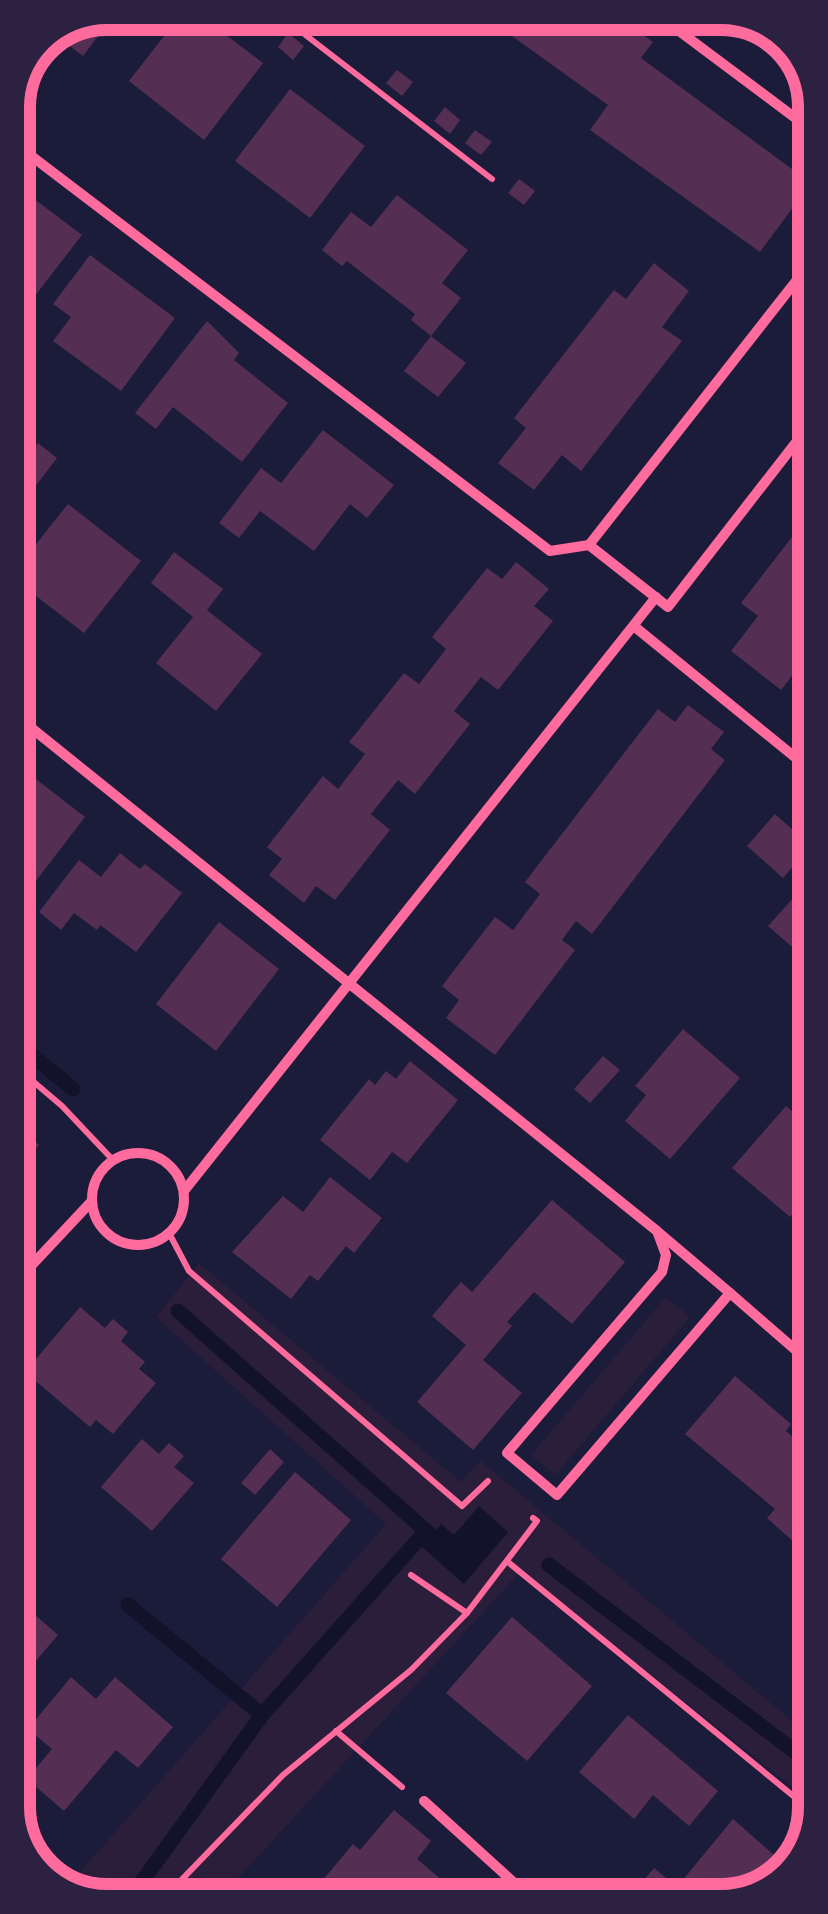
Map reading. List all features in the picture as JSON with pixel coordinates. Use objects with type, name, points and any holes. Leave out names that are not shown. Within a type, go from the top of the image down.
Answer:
[{"type":"street","points":[[678,30],[798,120]]},
{"type":"street","points":[[30,155],[550,551],[589,545],[798,279]]},
{"type":"street","points":[[589,545],[668,607],[798,440]]},
{"type":"street","points":[[184,1192],[348,979],[656,597]]},
{"type":"street","points":[[635,627],[798,759]]},
{"type":"street","points":[[30,727],[348,979],[657,1231],[798,1352]]},
{"type":"street","points":[[142,1152],[170,1165],[184,1192],[184,1207],[169,1234],[142,1246],[126,1244],[108,1235],[95,1219],[91,1202],[92,1186],[112,1159],[142,1152]]},
{"type":"street","points":[[30,1267],[91,1202]]},
{"type":"street","points":[[657,1231],[666,1255],[662,1272],[507,1454],[557,1496],[730,1293]]},
{"type":"street","points":[[424,1801],[514,1884]]},
{"type":"street","points":[[502,1884],[507,1878]]},
{"type":"path","points":[[300,30],[492,179]]},
{"type":"path","points":[[30,1078],[112,1159]]},
{"type":"path","points":[[169,1234],[190,1272],[462,1506],[486,1479],[497,1488]]},
{"type":"path","points":[[178,1884],[284,1775],[411,1670],[467,1613],[536,1521],[522,1509]]},
{"type":"path","points":[[508,1562],[798,1800]]},
{"type":"path","points":[[411,1574],[467,1613]]},
{"type":"path","points":[[336,1731],[406,1790]]},
{"type":"shaded area","points":[[199,1263],[461,1482],[481,1461],[798,1726],[798,1791],[521,1571],[233,1884],[102,1884],[76,1877],[386,1524],[156,1317]]},
{"type":"shaded area","points":[[666,1297],[690,1317],[555,1475],[531,1455]]},
{"type":"shaded area","points":[[479,1506],[508,1532],[464,1584],[422,1547],[441,1524],[454,1535]]},
{"type":"building","points":[[102,30],[83,56],[65,42]]},
{"type":"building","points":[[169,30],[219,30],[263,63],[204,140],[129,81]]},
{"type":"building","points":[[504,30],[636,30],[653,42],[641,58],[798,173],[798,201],[760,252],[590,130],[608,105]]},
{"type":"building","points":[[288,33],[304,46],[293,60],[278,47]]},
{"type":"building","points":[[397,70],[413,82],[402,96],[386,83]]},
{"type":"building","points":[[290,89],[365,146],[310,218],[235,161]]},
{"type":"building","points":[[445,107],[460,120],[450,134],[434,121]]},
{"type":"building","points":[[475,130],[492,142],[481,155],[465,143]]},
{"type":"building","points":[[519,179],[535,191],[524,205],[508,193]]},
{"type":"building","points":[[397,195],[468,250],[442,283],[461,298],[431,336],[411,320],[415,314],[347,261],[342,266],[322,250],[351,212],[371,227]]},
{"type":"building","points":[[30,196],[82,235],[30,302]]},
{"type":"building","points":[[90,255],[175,318],[121,391],[53,341],[71,317],[53,304]]},
{"type":"building","points":[[654,263],[689,291],[662,327],[682,341],[581,471],[562,455],[534,490],[498,463],[526,428],[514,418],[614,290],[626,299]]},
{"type":"building","points":[[207,321],[239,353],[234,360],[288,403],[242,462],[173,407],[156,429],[135,413]]},
{"type":"building","points":[[431,336],[466,363],[438,397],[404,371]]},
{"type":"building","points":[[323,430],[394,485],[367,518],[350,504],[314,551],[260,511],[239,538],[219,523],[261,468],[281,483]]},
{"type":"building","points":[[38,443],[57,458],[30,493],[30,453]]},
{"type":"building","points":[[68,504],[141,561],[84,633],[30,591],[30,552]]},
{"type":"building","points":[[798,529],[798,668],[781,690],[731,651],[758,616],[741,603]]},
{"type":"building","points":[[174,552],[223,589],[207,610],[262,654],[216,711],[156,663],[193,617],[151,583]]},
{"type":"building","points":[[516,562],[549,589],[534,606],[553,621],[498,690],[481,677],[454,711],[470,724],[415,794],[398,780],[371,814],[390,830],[335,900],[316,886],[304,903],[269,875],[282,859],[267,847],[323,776],[338,789],[365,754],[349,742],[404,673],[419,684],[446,649],[432,637],[487,568],[502,579]]},
{"type":"building","points":[[688,705],[724,732],[711,749],[725,760],[592,934],[576,921],[562,940],[575,950],[495,1055],[446,1018],[459,1000],[442,986],[495,917],[513,930],[540,894],[525,882],[658,709],[675,722]]},
{"type":"building","points":[[30,774],[85,817],[35,882],[30,878]]},
{"type":"building","points":[[775,814],[798,834],[798,861],[783,878],[747,846]]},
{"type":"building","points":[[120,853],[140,869],[145,864],[182,893],[136,952],[100,925],[97,930],[74,913],[61,930],[39,912],[79,860],[101,877]]},
{"type":"building","points":[[798,893],[798,952],[768,926]]},
{"type":"building","points":[[219,922],[279,969],[216,1051],[156,1004]]},
{"type":"building","points":[[683,1029],[740,1078],[670,1159],[625,1121],[646,1095],[635,1086]]},
{"type":"building","points":[[603,1056],[620,1070],[590,1103],[574,1089]]},
{"type":"building","points":[[410,1061],[458,1100],[407,1163],[392,1152],[370,1180],[320,1140],[369,1079],[375,1085],[386,1071],[396,1079]]},
{"type":"building","points":[[786,1106],[798,1116],[798,1208],[790,1217],[732,1168]]},
{"type":"building","points":[[30,1137],[39,1145],[30,1155]]},
{"type":"building","points":[[330,1177],[382,1218],[354,1253],[346,1246],[318,1281],[310,1275],[291,1299],[232,1252],[283,1196],[303,1212]]},
{"type":"building","points":[[552,1200],[625,1262],[572,1324],[534,1292],[507,1322],[512,1326],[483,1360],[522,1393],[473,1450],[417,1402],[466,1345],[432,1316],[461,1282],[472,1292]]},
{"type":"building","points":[[80,1307],[105,1328],[113,1319],[128,1332],[121,1341],[145,1362],[139,1369],[156,1383],[113,1434],[96,1420],[90,1427],[30,1376],[30,1366]]},
{"type":"building","points":[[735,1376],[791,1424],[786,1431],[798,1441],[798,1546],[767,1518],[775,1509],[685,1434]]},
{"type":"building","points":[[142,1439],[159,1454],[169,1443],[184,1456],[174,1467],[194,1483],[152,1531],[101,1487]]},
{"type":"building","points":[[270,1449],[284,1462],[255,1495],[241,1483]]},
{"type":"building","points":[[295,1472],[351,1520],[277,1607],[221,1559]]},
{"type":"building","points":[[30,1610],[58,1635],[30,1668]]},
{"type":"building","points":[[512,1617],[592,1686],[527,1761],[446,1693]]},
{"type":"building","points":[[71,1677],[96,1699],[115,1677],[173,1727],[138,1768],[116,1750],[64,1811],[30,1782],[30,1775],[52,1749],[30,1727]]},
{"type":"building","points":[[628,1715],[718,1791],[689,1826],[653,1795],[634,1819],[579,1772]]},
{"type":"building","points":[[394,1810],[431,1841],[417,1859],[446,1884],[320,1884],[353,1844],[360,1850]]},
{"type":"building","points":[[733,1819],[778,1859],[746,1880],[721,1884],[681,1882]]},
{"type":"building","points":[[654,1868],[672,1883],[671,1884],[641,1884]]},
{"type":"waterway","points":[[30,1053],[73,1089]]},
{"type":"waterway","points":[[178,1311],[433,1537]]},
{"type":"waterway","points":[[140,1884],[262,1715],[426,1531]]},
{"type":"waterway","points":[[549,1565],[798,1754]]},
{"type":"waterway","points":[[128,1605],[262,1715]]}]
